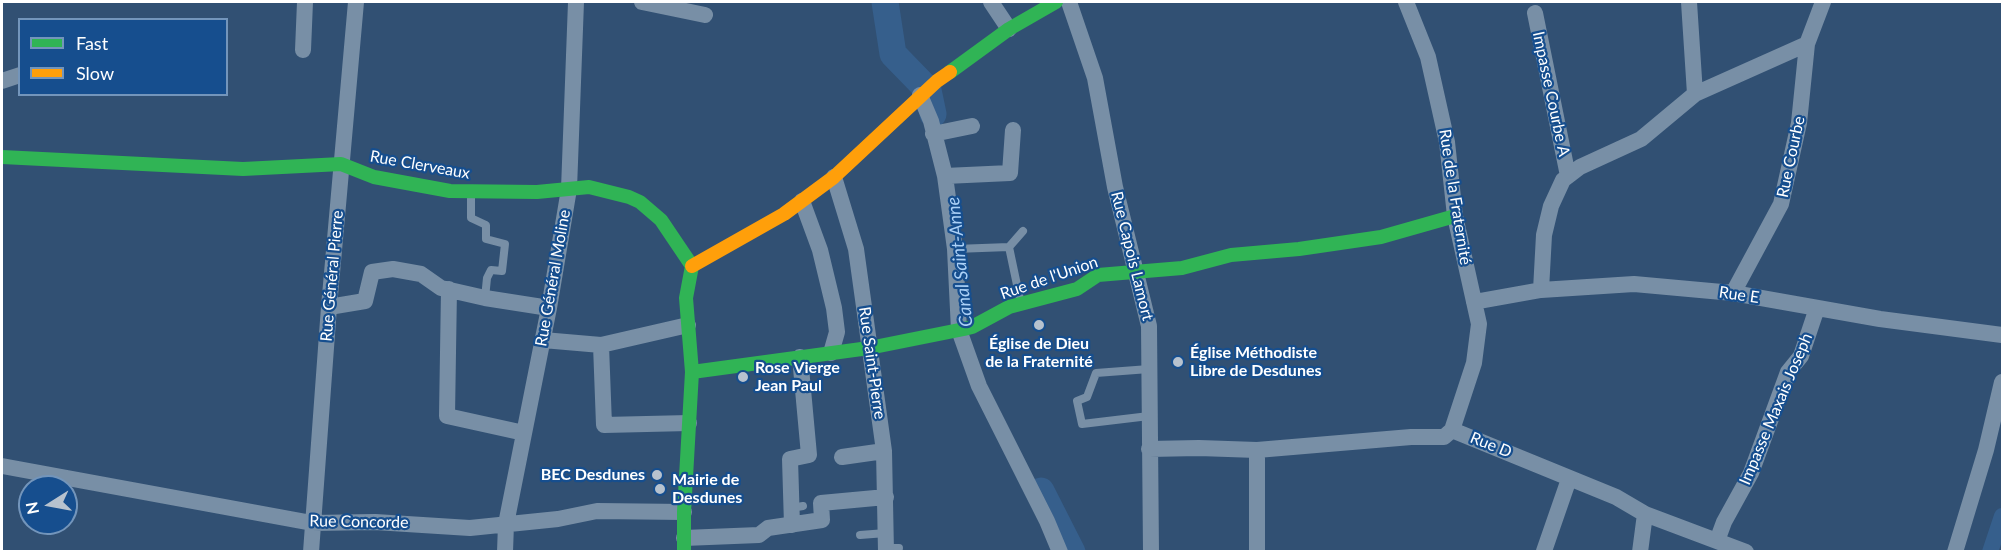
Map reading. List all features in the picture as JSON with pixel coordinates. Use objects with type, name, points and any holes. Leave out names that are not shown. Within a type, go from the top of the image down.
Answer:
[{"type":"street","points":[[303,50],[304,2]]},
{"type":"street","name":"Rue Général Pierre","points":[[311,552],[329,308],[356,2]]},
{"type":"street","name":"Rue Général Moline","points":[[505,552],[506,524],[543,340],[569,189],[576,2]]},
{"type":"street","points":[[642,2],[662,4],[705,15]]},
{"type":"street","points":[[991,2],[1009,29]]},
{"type":"street","points":[[886,497],[821,503],[822,520],[796,513],[759,535],[684,545],[692,372],[686,298],[692,266],[784,214],[802,201],[834,177],[937,81],[1009,29],[1033,8],[1056,2]]},
{"type":"street","name":"Rue Capois Lamort","points":[[1069,2],[1095,78],[1114,187],[1149,326],[1151,552]]},
{"type":"street","name":"Rue de la Fraternité","points":[[1406,2],[1428,57],[1448,142],[1455,216],[1479,324],[1474,363],[1452,430]]},
{"type":"street","points":[[1689,2],[1695,94]]},
{"type":"street","name":"Rue Courbe","points":[[1733,293],[1781,204],[1799,123],[1807,44],[1823,2]]},
{"type":"street","name":"Impasse Courbe A","points":[[1535,13],[1568,176]]},
{"type":"street","points":[[1541,290],[1544,235],[1551,206],[1563,180],[1580,167],[1641,139],[1695,94],[1807,44]]},
{"type":"street","points":[[2,81],[18,76]]},
{"type":"street","points":[[922,93],[945,176],[965,329],[979,386],[1047,520],[1060,552]]},
{"type":"street","points":[[933,134],[972,126]]},
{"type":"street","points":[[945,176],[1010,173],[1013,130]]},
{"type":"street","name":"Rue Clerveaux","points":[[2,157],[243,169],[341,164],[374,177],[450,191],[537,192],[589,187],[640,202],[661,220],[692,266]]},
{"type":"street","name":"Rue Saint-Pierre","points":[[834,177],[856,249],[884,451],[889,545]]},
{"type":"street","points":[[802,201],[820,250],[834,308],[837,332],[831,353]]},
{"type":"street","name":"Rue de l'Union","points":[[692,372],[869,348],[965,329],[1008,307],[1077,289],[1098,275],[1182,268],[1231,255],[1299,249],[1381,237],[1455,216]]},
{"type":"street","points":[[329,308],[365,301],[372,272],[393,269],[421,274],[441,288],[485,298],[549,308]]},
{"type":"street","name":"Rue E","points":[[1474,302],[1541,290],[1634,284],[1733,293],[1880,319],[2002,335]]},
{"type":"street","points":[[449,289],[447,416],[524,433]]},
{"type":"street","name":"Impasse Maxais Joseph","points":[[1717,541],[1724,522],[1751,473],[1788,372],[1802,356],[1818,308]]},
{"type":"street","points":[[543,340],[601,345],[688,325]]},
{"type":"street","points":[[601,345],[604,425],[689,423]]},
{"type":"street","points":[[796,513],[790,459],[809,455],[800,357]]},
{"type":"street","points":[[1954,552],[1986,450],[2002,382]]},
{"type":"street","name":"Rue D","points":[[1149,449],[1257,450],[1411,437],[1444,437],[1452,430],[1616,497],[1645,514],[1746,552]]},
{"type":"street","points":[[1257,450],[1257,552]]},
{"type":"street","points":[[842,457],[884,451]]},
{"type":"street","name":"Rue Concorde","points":[[2,466],[312,523],[375,522],[470,528],[558,519],[597,511],[684,512]]},
{"type":"street","points":[[1544,551],[1569,479]]},
{"type":"street","points":[[1640,552],[1645,514]]},
{"type":"lane","points":[[471,192],[471,218],[486,225],[486,239],[504,244],[502,271],[491,270],[487,278],[485,298]]},
{"type":"lane","points":[[955,249],[1009,248],[1023,231]]},
{"type":"lane","points":[[1009,248],[1021,304]]},
{"type":"lane","points":[[1149,369],[1096,373],[1087,397],[1077,401],[1082,424],[1149,416]]},
{"type":"lane","points":[[860,535],[889,545]]},
{"type":"waterway","name":"Canal Saint-Anne","points":[[885,2],[893,54],[928,90],[933,114]]},
{"type":"waterway","name":"Canal Saint-Anne","points":[[1041,491],[1072,552]]},
{"type":"waterway","points":[[1990,552],[2002,516]]},
{"type":"traffic: fast","points":[[950,72],[1009,29],[1056,2]]},
{"type":"traffic: fast","points":[[2,157],[243,169],[341,164],[374,177],[450,191],[537,192],[589,187],[640,202],[661,220],[692,266]]},
{"type":"traffic: fast","points":[[692,372],[869,348],[964,329],[1009,307],[1077,289],[1098,275],[1182,268],[1231,255],[1299,249],[1381,237],[1455,216]]},
{"type":"traffic: fast","points":[[684,552],[692,372],[686,298],[692,266]]},
{"type":"traffic: slow","points":[[692,266],[784,214],[834,177],[937,81],[950,72]]},
{"type":"place","name":"Église de Dieu de la Fraternité","points":[[1039,325]]},
{"type":"place","name":"Église Méthodiste Libre de Desdunes","points":[[1178,362]]},
{"type":"place","name":"Rose Vierge Jean Paul","points":[[743,377]]},
{"type":"place","name":"BEC Desdunes","points":[[657,475]]},
{"type":"place","name":"Mairie de Desdunes","points":[[660,489]]}]
